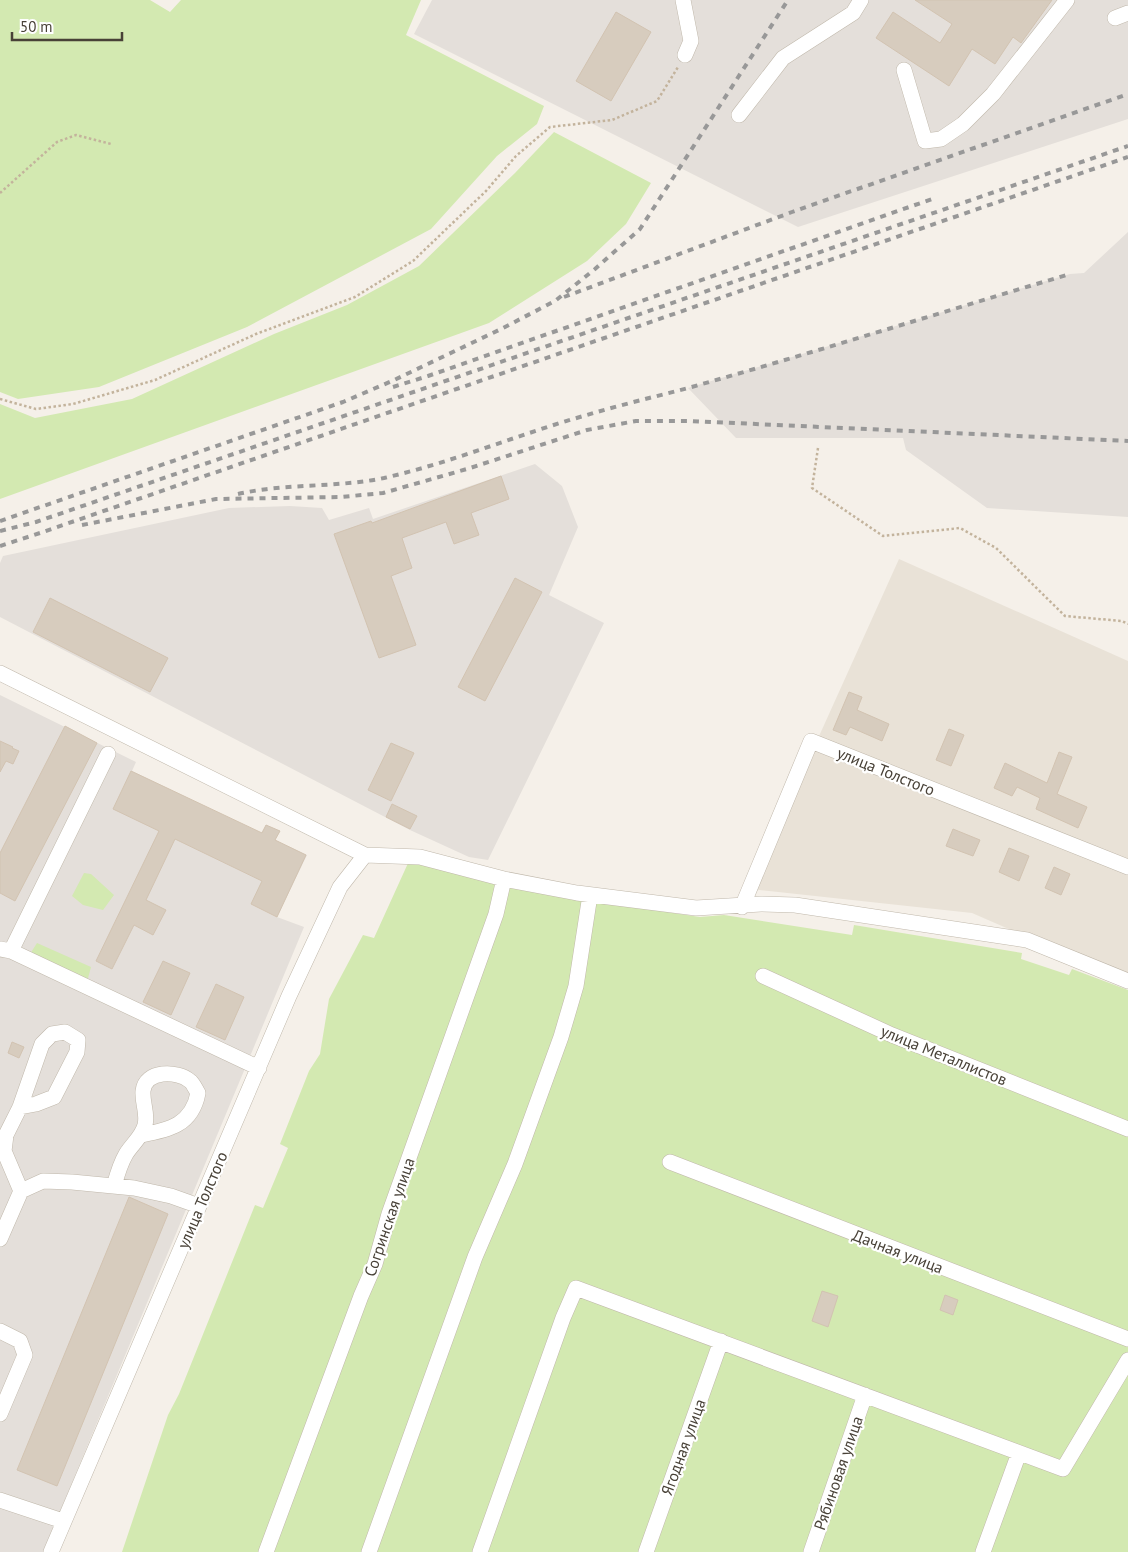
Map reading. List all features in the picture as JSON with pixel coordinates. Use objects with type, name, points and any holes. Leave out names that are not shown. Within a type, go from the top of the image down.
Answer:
[{"type":"street","points":[[683,0],[691,41],[685,55]]},
{"type":"street","points":[[739,116],[783,58],[853,12],[862,0]]},
{"type":"street","points":[[904,70],[926,141],[941,139],[963,124],[993,94],[1067,0]]},
{"type":"street","points":[[0,673],[365,855],[420,857],[504,879],[590,895],[696,908],[742,907],[761,904],[795,905],[1027,940],[1128,981]]},
{"type":"street","name":"улица Толстого","points":[[742,907],[811,741],[1128,867]]},
{"type":"street","points":[[108,754],[5,950],[259,1068]]},
{"type":"street","name":"улица Толстого","points":[[51,1552],[289,996],[340,887],[365,855]]},
{"type":"street","name":"Согринская улица","points":[[266,1552],[361,1296],[375,1264],[389,1214],[496,914],[504,879]]},
{"type":"street","points":[[369,1552],[475,1257],[515,1164],[561,1037],[576,986],[590,895]]},
{"type":"street","name":"улица Металлистов","points":[[763,976],[892,1035],[1128,1129]]},
{"type":"street","points":[[20,1107],[54,1098],[76,1052],[78,1040],[65,1032],[52,1034],[42,1044],[20,1107],[6,1135],[4,1151],[22,1191]]},
{"type":"street","points":[[114,1186],[118,1169],[126,1153],[145,1125],[146,1114],[143,1103],[143,1090],[147,1081],[154,1075],[171,1073],[191,1081],[198,1093],[196,1104],[186,1120],[165,1131],[140,1135]]},
{"type":"street","name":"Дачная улица","points":[[670,1162],[1128,1339]]},
{"type":"street","points":[[0,1239],[22,1191],[44,1181],[134,1188],[171,1196],[199,1206]]},
{"type":"street","points":[[480,1552],[563,1318],[576,1288],[1063,1470],[1128,1360]]},
{"type":"street","points":[[0,1331],[20,1341],[24,1355],[0,1414]]},
{"type":"street","name":"Ягодная улица","points":[[646,1552],[721,1341]]},
{"type":"street","name":"Рябиновая улица","points":[[811,1552],[865,1395]]},
{"type":"street","points":[[983,1552],[1020,1454]]},
{"type":"street","points":[[0,1500],[63,1521]]},
{"type":"path","points":[[0,399],[36,409],[73,404],[155,380],[256,334],[354,297],[413,261],[486,191],[516,156],[550,127],[612,120],[656,101],[685,55]]},
{"type":"path","points":[[0,193],[57,142],[76,135],[111,144]]},
{"type":"path","points":[[818,448],[812,488],[883,536],[960,528],[996,548],[1065,616],[1122,621],[1128,624]]},
{"type":"shaded area","points":[[432,0],[1128,0],[1128,119],[798,227],[414,34]]},
{"type":"shaded area","points":[[1128,232],[1128,517],[987,508],[906,450],[903,438],[736,438],[688,388],[1070,274],[1084,273]]},
{"type":"shaded area","points":[[535,464],[562,486],[578,527],[549,595],[604,623],[488,860],[469,857],[410,830],[0,617],[0,563],[3,556],[229,508],[290,506],[322,508],[329,520],[369,508],[373,519]]},
{"type":"shaded area","points":[[899,559],[1128,661],[1128,981],[972,913],[750,889]]},
{"type":"shaded area","points":[[0,695],[136,762],[132,771],[261,833],[266,825],[280,831],[275,840],[307,855],[277,917],[304,927],[43,1552],[0,1552]]},
{"type":"green space","points":[[0,0],[150,0],[170,12],[181,0],[421,0],[406,35],[544,106],[537,124],[497,156],[431,229],[247,327],[99,387],[18,399],[0,392]]},
{"type":"green space","points":[[554,132],[651,183],[626,224],[587,261],[489,323],[0,499],[0,404],[35,418],[132,399],[274,334],[347,305],[419,266],[515,173]]},
{"type":"green space","points":[[409,861],[620,905],[700,917],[724,915],[852,935],[854,925],[1022,953],[1021,959],[1069,975],[1072,969],[1128,990],[1128,1552],[122,1552],[168,1415],[179,1394],[255,1205],[263,1208],[288,1148],[280,1144],[309,1071],[320,1054],[329,999],[363,935],[374,938]]},
{"type":"green space","points":[[84,873],[91,874],[114,895],[103,910],[83,905],[72,896]]},
{"type":"green space","points":[[37,943],[91,967],[87,982],[30,954]]},
{"type":"building","points":[[915,0],[1052,0],[1021,43],[1013,37],[995,64],[972,49],[949,86],[876,38],[893,12],[940,43],[952,24]]},
{"type":"building","points":[[616,12],[651,32],[611,101],[576,81]]},
{"type":"building","points":[[501,476],[509,499],[471,513],[479,535],[454,544],[446,522],[402,538],[412,568],[391,576],[416,645],[379,658],[334,534],[371,521],[372,523]]},
{"type":"building","points":[[515,578],[542,592],[485,701],[458,687]]},
{"type":"building","points":[[50,598],[168,658],[150,692],[33,632]]},
{"type":"building","points":[[849,692],[862,697],[857,710],[889,724],[882,741],[850,727],[846,735],[833,730]]},
{"type":"building","points":[[65,726],[97,743],[15,901],[0,893],[0,853]]},
{"type":"building","points":[[949,729],[964,735],[951,766],[936,760]]},
{"type":"building","points":[[0,741],[19,751],[13,764],[6,761],[0,772]]},
{"type":"building","points":[[391,743],[414,753],[391,801],[368,790]]},
{"type":"building","points":[[1059,752],[1072,757],[1057,794],[1087,807],[1078,828],[1036,809],[1040,798],[1017,787],[1012,796],[994,788],[1005,763],[1047,783]]},
{"type":"building","points":[[131,771],[262,833],[266,825],[280,831],[275,840],[306,855],[277,917],[251,904],[262,881],[175,839],[146,900],[166,910],[153,935],[134,925],[112,969],[96,961],[159,831],[113,809]]},
{"type":"building","points":[[392,804],[417,816],[410,829],[386,817]]},
{"type":"building","points":[[953,829],[980,840],[973,856],[946,846]]},
{"type":"building","points":[[1009,848],[1029,856],[1019,881],[999,872]]},
{"type":"building","points":[[1054,867],[1070,874],[1061,895],[1045,888]]},
{"type":"building","points":[[163,961],[190,973],[171,1015],[143,1002]]},
{"type":"building","points":[[216,984],[244,997],[225,1040],[196,1027]]},
{"type":"building","points":[[12,1042],[24,1047],[19,1058],[8,1053]]},
{"type":"building","points":[[129,1197],[168,1214],[57,1486],[17,1470]]},
{"type":"building","points":[[822,1291],[838,1296],[828,1327],[812,1321]]},
{"type":"building","points":[[945,1295],[958,1300],[953,1315],[940,1310]]},
{"type":"railway","points":[[0,521],[343,402],[392,381],[555,301],[640,229],[788,0]]},
{"type":"railway","points":[[564,297],[792,212],[1128,94]]},
{"type":"railway","points":[[0,531],[36,522],[1128,146]]},
{"type":"railway","points":[[0,546],[1128,157]]},
{"type":"railway","points":[[393,387],[932,199]]},
{"type":"railway","points":[[238,494],[274,488],[348,483],[384,478],[461,456],[612,408],[736,374],[1070,274]]},
{"type":"railway","points":[[82,525],[216,499],[341,497],[383,493],[467,469],[587,430],[636,421],[690,421],[1128,441]]}]
